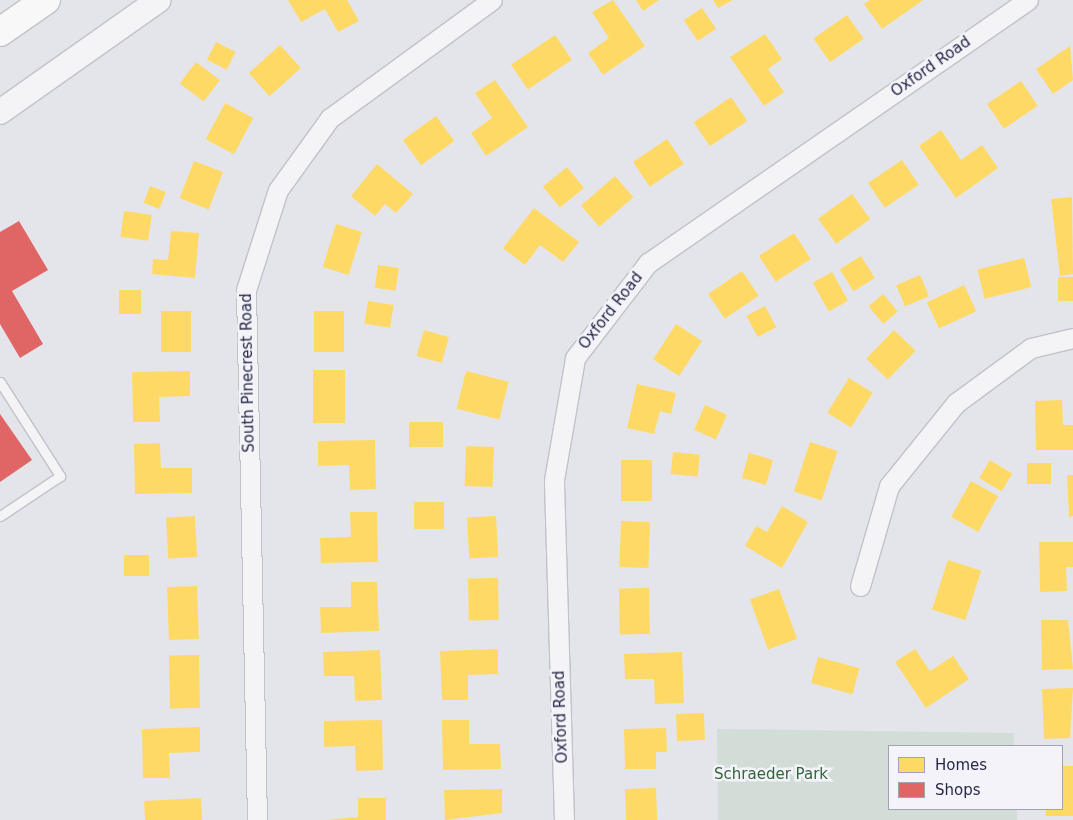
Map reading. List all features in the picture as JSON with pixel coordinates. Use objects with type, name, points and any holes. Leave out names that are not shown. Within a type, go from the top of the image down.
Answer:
[{"type":"highway","points":[[0,32],[46,0]]},
{"type":"street","points":[[0,112],[160,0]]},
{"type":"street","name":"South Pinecrest Road","points":[[257,820],[246,290],[278,190],[330,118],[470,6],[492,0]]},
{"type":"street","name":"Oxford Road","points":[[564,820],[554,480],[575,358],[648,263],[1028,0]]},
{"type":"street","points":[[860,586],[888,486],[956,402],[1031,348],[1073,338]]},
{"type":"lane","points":[[0,382],[60,476],[0,516]]},
{"type":"green space","name":"Schraeder Park","points":[[717,729],[1014,733],[1014,745],[888,745],[888,810],[1017,810],[1017,820],[718,820]]},
{"type":"building: Homes","points":[[288,0],[347,0],[359,21],[338,32],[325,9],[301,22]]},
{"type":"building: Homes","points":[[613,0],[645,46],[603,75],[588,53],[609,38],[592,12]]},
{"type":"building: Homes","points":[[636,0],[659,0],[643,11]]},
{"type":"building: Homes","points":[[713,0],[733,0],[718,8]]},
{"type":"building: Homes","points":[[870,0],[923,0],[882,29],[864,4]]},
{"type":"building: Homes","points":[[702,8],[716,29],[698,41],[684,20]]},
{"type":"building: Homes","points":[[847,15],[864,39],[830,62],[813,39]]},
{"type":"building: Homes","points":[[765,34],[782,59],[768,69],[784,92],[764,106],[730,57]]},
{"type":"building: Homes","points":[[555,35],[572,60],[528,90],[511,65]]},
{"type":"building: Homes","points":[[216,42],[236,52],[227,70],[207,60]]},
{"type":"building: Homes","points":[[280,45],[301,68],[270,96],[249,73]]},
{"type":"building: Homes","points":[[1070,46],[1073,80],[1053,94],[1036,69]]},
{"type":"building: Homes","points":[[196,62],[220,80],[204,102],[180,84]]},
{"type":"building: Homes","points":[[495,80],[528,127],[486,156],[471,133],[492,118],[475,93]]},
{"type":"building: Homes","points":[[1021,81],[1038,106],[1004,129],[987,104]]},
{"type":"building: Homes","points":[[731,97],[747,121],[710,146],[694,122]]},
{"type":"building: Homes","points":[[225,103],[253,118],[234,154],[206,139]]},
{"type":"building: Homes","points":[[436,116],[454,141],[421,165],[403,140]]},
{"type":"building: Homes","points":[[941,130],[961,160],[982,145],[998,168],[956,198],[919,146]]},
{"type":"building: Homes","points":[[667,139],[684,164],[650,187],[633,162]]},
{"type":"building: Homes","points":[[902,160],[919,185],[885,208],[868,183]]},
{"type":"building: Homes","points":[[194,161],[223,172],[209,209],[180,198]]},
{"type":"building: Homes","points":[[377,164],[413,194],[396,213],[385,204],[375,216],[351,196]]},
{"type":"building: Homes","points":[[567,167],[584,188],[560,207],[543,187]]},
{"type":"building: Homes","points":[[615,176],[633,197],[599,227],[581,206]]},
{"type":"building: Homes","points":[[150,186],[166,192],[159,209],[144,203]]},
{"type":"building: Homes","points":[[852,194],[870,219],[836,244],[818,219]]},
{"type":"building: Homes","points":[[1072,197],[1073,274],[1060,276],[1051,199]]},
{"type":"building: Homes","points":[[534,208],[579,242],[563,262],[540,245],[525,265],[503,248]]},
{"type":"building: Homes","points":[[124,211],[152,215],[148,241],[120,237]]},
{"type":"building: Homes","points":[[336,224],[362,232],[349,275],[323,267]]},
{"type":"building: Homes","points":[[171,231],[199,233],[195,278],[152,274],[153,259],[168,260]]},
{"type":"building: Homes","points":[[794,233],[811,259],[776,282],[759,256]]},
{"type":"building: Homes","points":[[861,256],[875,278],[854,291],[840,269]]},
{"type":"building: Homes","points":[[1024,258],[1031,287],[985,299],[977,270]]},
{"type":"building: Homes","points":[[378,265],[399,268],[396,291],[375,288]]},
{"type":"building: Homes","points":[[742,271],[759,296],[725,319],[708,294]]},
{"type":"building: Homes","points":[[832,272],[848,301],[829,312],[813,283]]},
{"type":"building: Homes","points":[[920,275],[929,296],[905,306],[896,285]]},
{"type":"building: Homes","points":[[1058,277],[1073,277],[1073,301],[1058,301]]},
{"type":"building: Homes","points":[[964,285],[976,311],[939,329],[927,302]]},
{"type":"building: Homes","points":[[119,290],[141,290],[141,314],[119,314]]},
{"type":"building: Homes","points":[[883,294],[898,312],[883,324],[868,306]]},
{"type":"building: Homes","points":[[368,301],[394,305],[390,328],[364,324]]},
{"type":"building: Homes","points":[[765,306],[776,327],[758,337],[746,316]]},
{"type":"building: Homes","points":[[161,311],[191,311],[191,352],[161,352]]},
{"type":"building: Homes","points":[[314,311],[344,311],[344,352],[314,352]]},
{"type":"building: Homes","points":[[676,324],[702,341],[679,376],[653,359]]},
{"type":"building: Homes","points":[[424,330],[449,337],[442,363],[417,356]]},
{"type":"building: Homes","points":[[894,330],[916,351],[888,380],[866,359]]},
{"type":"building: Homes","points":[[313,370],[345,370],[345,423],[313,423]]},
{"type":"building: Homes","points":[[190,371],[190,396],[159,397],[160,422],[133,422],[132,372]]},
{"type":"building: Homes","points":[[466,371],[509,382],[499,419],[457,409]]},
{"type":"building: Homes","points":[[849,378],[873,393],[851,428],[827,413]]},
{"type":"building: Homes","points":[[637,384],[676,393],[671,414],[660,411],[654,434],[627,428]]},
{"type":"building: Homes","points":[[1062,400],[1063,425],[1073,425],[1073,450],[1036,450],[1035,401]]},
{"type":"building: Homes","points":[[705,405],[727,415],[716,439],[694,430]]},
{"type":"building: Homes","points":[[409,422],[443,422],[443,447],[409,447]]},
{"type":"building: Homes","points":[[375,440],[376,489],[350,490],[349,465],[318,466],[318,441]]},
{"type":"building: Homes","points":[[810,442],[838,451],[822,500],[794,491]]},
{"type":"building: Homes","points":[[160,443],[161,468],[192,468],[192,493],[135,494],[134,444]]},
{"type":"building: Homes","points":[[466,446],[494,447],[493,487],[465,486]]},
{"type":"building: Homes","points":[[673,452],[700,455],[698,477],[671,474]]},
{"type":"building: Homes","points":[[749,453],[773,460],[766,485],[742,478]]},
{"type":"building: Homes","points":[[621,460],[652,460],[652,501],[621,501]]},
{"type":"building: Homes","points":[[990,460],[1012,473],[1001,491],[979,478]]},
{"type":"building: Homes","points":[[1027,463],[1051,463],[1051,484],[1027,484]]},
{"type":"building: Homes","points":[[1067,475],[1073,475],[1073,516],[1069,517]]},
{"type":"building: Homes","points":[[971,481],[998,496],[978,532],[951,517]]},
{"type":"building: Homes","points":[[414,502],[444,502],[444,529],[414,529]]},
{"type":"building: Homes","points":[[782,506],[808,522],[782,568],[745,546],[756,526],[767,532]]},
{"type":"building: Homes","points":[[350,512],[377,512],[378,562],[321,563],[320,538],[351,537]]},
{"type":"building: Homes","points":[[195,516],[197,557],[168,558],[166,518]]},
{"type":"building: Homes","points":[[496,516],[498,557],[469,558],[467,518]]},
{"type":"building: Homes","points":[[621,521],[650,522],[648,568],[619,567]]},
{"type":"building: Homes","points":[[1039,542],[1073,542],[1073,567],[1066,567],[1067,591],[1040,592]]},
{"type":"building: Homes","points":[[124,555],[149,555],[149,576],[124,576]]},
{"type":"building: Homes","points":[[948,560],[981,571],[965,620],[932,609]]},
{"type":"building: Homes","points":[[498,578],[499,620],[469,621],[468,579]]},
{"type":"building: Homes","points":[[351,582],[377,582],[379,631],[321,633],[320,607],[351,607]]},
{"type":"building: Homes","points":[[197,586],[199,639],[169,640],[167,587]]},
{"type":"building: Homes","points":[[649,588],[650,634],[620,635],[619,589]]},
{"type":"building: Homes","points":[[779,589],[797,639],[768,649],[750,600]]},
{"type":"building: Homes","points":[[1041,620],[1068,620],[1073,669],[1042,670]]},
{"type":"building: Homes","points":[[498,649],[498,674],[468,675],[468,700],[442,700],[440,651]]},
{"type":"building: Homes","points":[[915,649],[930,671],[953,656],[969,679],[926,708],[895,662]]},
{"type":"building: Homes","points":[[380,650],[382,700],[355,701],[354,676],[324,676],[323,652]]},
{"type":"building: Homes","points":[[682,652],[684,703],[655,704],[654,679],[625,679],[624,654]]},
{"type":"building: Homes","points":[[199,655],[200,708],[170,709],[169,656]]},
{"type":"building: Homes","points":[[818,657],[860,668],[853,694],[811,683]]},
{"type":"building: Homes","points":[[1073,688],[1070,738],[1044,739],[1042,689]]},
{"type":"building: Homes","points":[[704,713],[705,740],[677,741],[676,714]]},
{"type":"building: Homes","points":[[382,720],[383,770],[356,771],[355,746],[324,747],[324,721]]},
{"type":"building: Homes","points":[[442,720],[469,720],[469,744],[500,744],[501,769],[443,770]]},
{"type":"building: Homes","points":[[200,727],[200,752],[169,753],[170,778],[143,778],[142,729]]},
{"type":"building: Homes","points":[[666,728],[667,752],[656,752],[656,769],[625,769],[624,729]]},
{"type":"building: Homes","points":[[1063,766],[1073,766],[1073,816],[1046,816],[1046,810],[1063,810]]},
{"type":"building: Homes","points":[[656,788],[657,820],[626,820],[625,789]]},
{"type":"building: Homes","points":[[502,789],[502,813],[445,820],[444,790]]},
{"type":"building: Homes","points":[[201,798],[202,820],[145,820],[144,801]]},
{"type":"building: Homes","points":[[358,798],[386,798],[386,820],[327,820],[358,817]]},
{"type":"building: Shops","points":[[19,221],[48,270],[12,291],[43,344],[20,358],[0,324],[0,232]]},
{"type":"building: Shops","points":[[0,414],[32,460],[0,482]]}]
